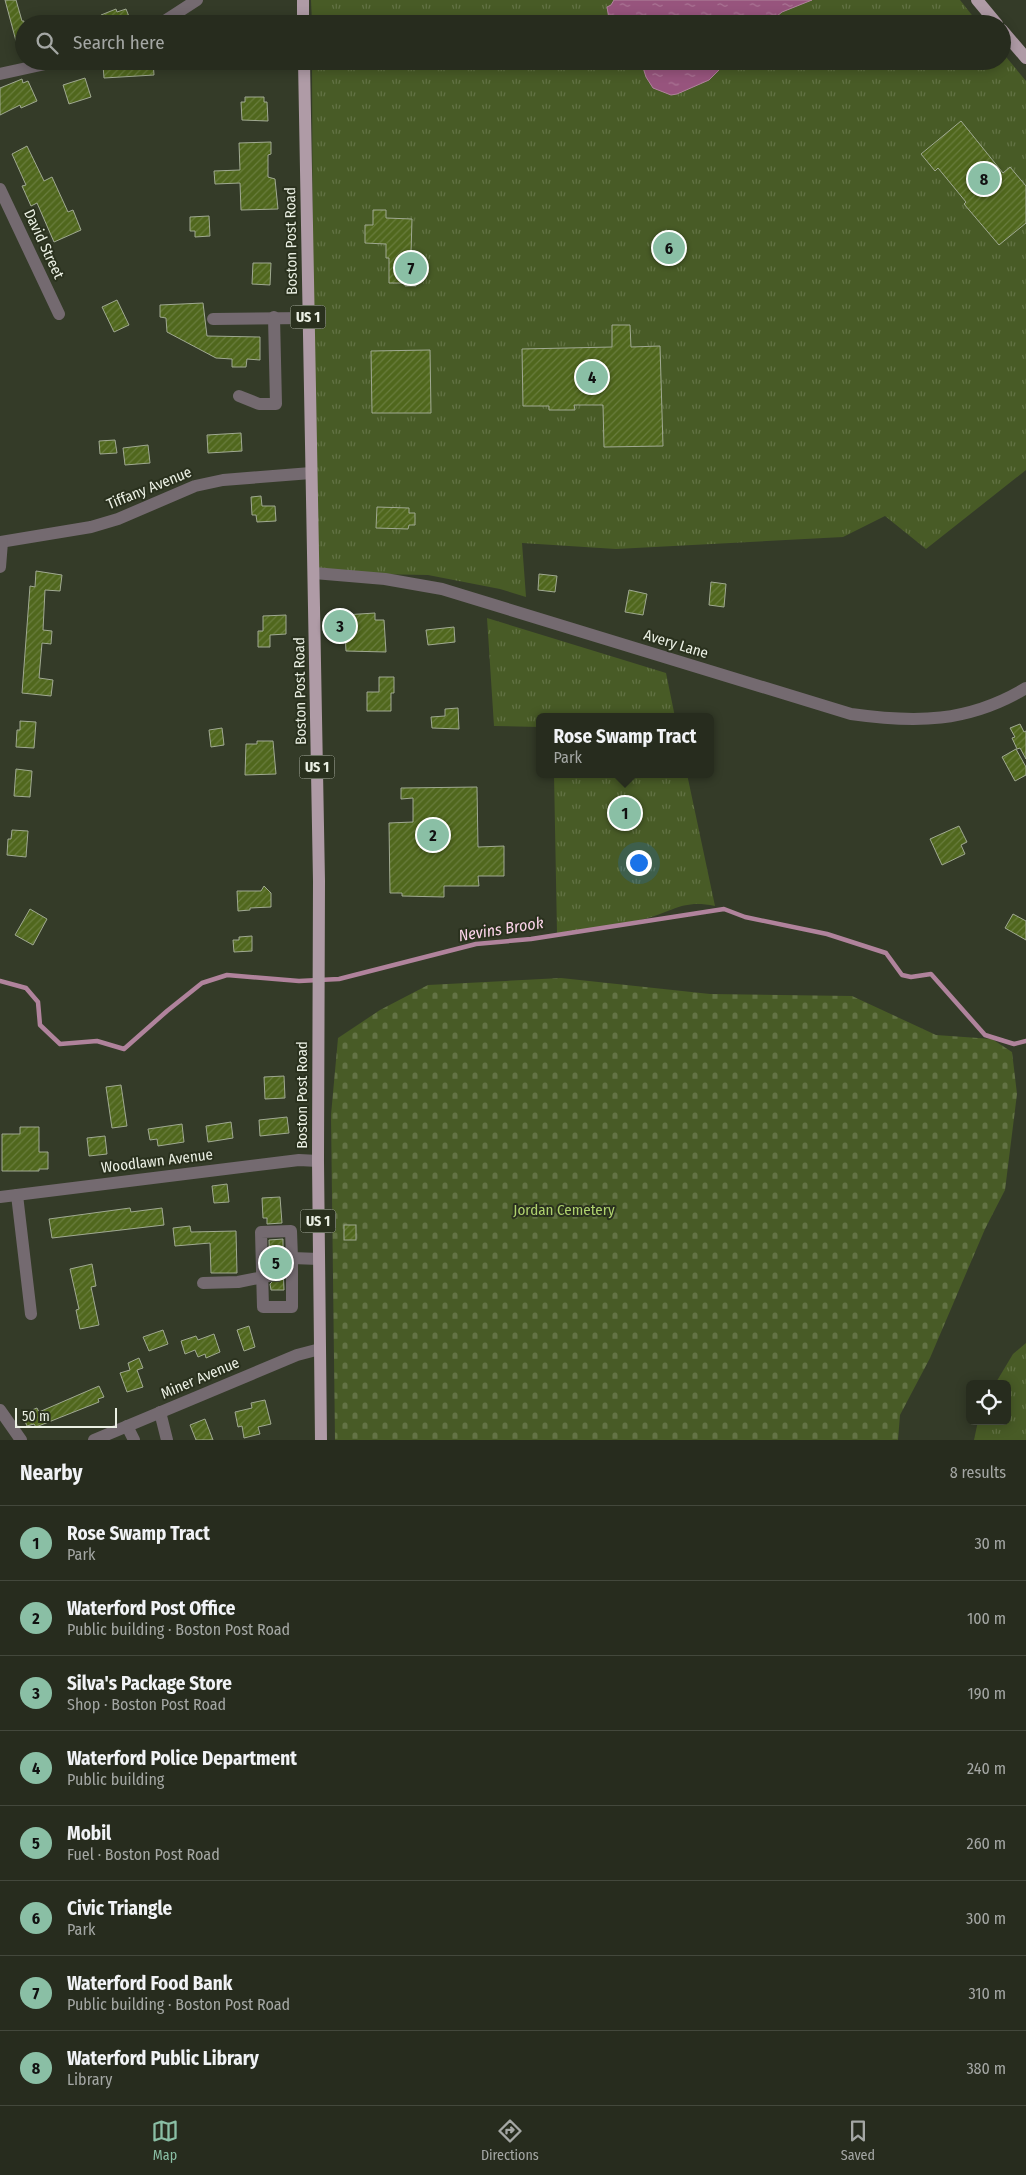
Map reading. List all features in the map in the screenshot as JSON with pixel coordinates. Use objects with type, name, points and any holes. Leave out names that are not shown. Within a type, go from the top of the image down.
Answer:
[{"type":"main road","points":[[299,0],[302,15]]},
{"type":"main road","points":[[978,0],[990,15]]},
{"type":"main road","points":[[1011,40],[1026,58]]},
{"type":"main road","name":"Boston Post Road","points":[[304,70],[319,881],[318,1161],[321,1440]]},
{"type":"street","points":[[174,15],[197,0]]},
{"type":"street","points":[[0,74],[18,70]]},
{"type":"street","name":"David Street","points":[[0,188],[59,314]]},
{"type":"street","points":[[239,396],[259,404],[276,404],[274,318]]},
{"type":"street","points":[[213,319],[308,318]]},
{"type":"street","name":"Tiffany Avenue","points":[[1,542],[91,527],[118,519],[195,486],[223,480],[311,473]]},
{"type":"street","points":[[0,568],[1,542]]},
{"type":"street","name":"Avery Lane","points":[[314,573],[385,579],[442,589],[856,714],[895,720],[936,720],[978,711],[1026,688]]},
{"type":"street","name":"Woodlawn Avenue","points":[[0,1196],[299,1160],[318,1161]]},
{"type":"street","points":[[17,1194],[31,1314]]},
{"type":"street","points":[[291,1231],[287,1258],[292,1307],[263,1307],[265,1259],[261,1232],[291,1231]]},
{"type":"street","points":[[287,1258],[319,1259]]},
{"type":"street","points":[[202,1283],[238,1282],[265,1276]]},
{"type":"street","name":"Miner Avenue","points":[[94,1440],[297,1355],[320,1349]]},
{"type":"street","points":[[0,1410],[21,1440]]},
{"type":"street","points":[[160,1412],[167,1440]]},
{"type":"street","points":[[128,1426],[134,1440]]},
{"type":"green space","points":[[311,0],[960,0],[972,15],[312,15]]},
{"type":"green space","points":[[1011,63],[1026,81],[1026,470],[926,549],[885,516],[843,537],[616,549],[522,543],[526,597],[500,589],[428,575],[314,573],[312,70],[1011,70]]},
{"type":"green space","points":[[487,618],[666,673],[674,713],[536,713],[536,727],[494,726]]},
{"type":"green space","points":[[554,778],[688,778],[715,906],[704,904],[686,905],[623,924],[557,933]]},
{"type":"green space","name":"Jordan Cemetery","points":[[561,978],[710,994],[852,996],[936,1035],[992,1039],[1012,1052],[1017,1094],[1005,1190],[985,1229],[930,1358],[900,1415],[898,1440],[335,1440],[331,1115],[338,1038],[380,1010],[428,985]]},
{"type":"green space","points":[[1026,1343],[1026,1440],[974,1440],[977,1425],[1011,1425],[1011,1380],[997,1380],[1013,1354]]},
{"type":"water","points":[[614,0],[812,0],[778,15],[608,15],[607,7]]},
{"type":"water","points":[[644,70],[719,70],[709,80],[671,95],[653,88]]},
{"type":"building","points":[[5,0],[16,0],[20,15],[15,15],[15,37]]},
{"type":"building","points":[[116,9],[117,12],[126,9],[128,15],[101,15]]},
{"type":"building","points":[[103,70],[154,70],[154,75],[104,78]]},
{"type":"building","points":[[85,78],[91,97],[69,104],[63,85]]},
{"type":"building","points":[[22,79],[23,83],[28,81],[37,101],[21,108],[20,105],[0,115],[0,88]]},
{"type":"building","points":[[245,97],[264,97],[264,102],[267,102],[268,121],[242,120],[241,102],[245,102]]},
{"type":"building","points":[[961,121],[1003,173],[1010,167],[1026,186],[1026,223],[999,245],[964,204],[966,202],[938,168],[935,171],[921,154]]},
{"type":"building","points":[[271,142],[271,154],[268,155],[268,177],[275,179],[278,209],[241,210],[240,183],[215,184],[214,171],[240,170],[239,143]]},
{"type":"building","points":[[27,146],[44,181],[52,177],[68,212],[73,210],[81,230],[54,242],[37,203],[31,206],[22,186],[26,185],[12,154]]},
{"type":"building","points":[[373,210],[386,210],[386,218],[412,219],[411,253],[413,253],[413,258],[416,258],[416,286],[405,286],[405,283],[389,283],[389,258],[386,258],[386,244],[365,243],[365,225],[373,225]]},
{"type":"building","points":[[209,216],[210,236],[195,237],[195,231],[190,231],[190,217]]},
{"type":"building","points":[[253,263],[271,263],[270,285],[252,284]]},
{"type":"building","points":[[117,300],[129,325],[114,332],[102,307]]},
{"type":"building","points":[[203,303],[207,336],[260,337],[260,360],[247,359],[246,367],[232,367],[232,359],[216,358],[167,332],[166,318],[160,317],[160,305]]},
{"type":"building","points":[[612,325],[630,325],[631,347],[660,346],[663,446],[604,447],[603,405],[574,405],[575,410],[549,410],[549,406],[523,406],[522,349],[612,347]]},
{"type":"building","points":[[430,350],[431,413],[372,413],[371,351]]},
{"type":"building","points":[[241,433],[242,451],[208,453],[207,435]]},
{"type":"building","points":[[115,440],[117,453],[100,454],[99,441]]},
{"type":"building","points":[[148,445],[150,463],[125,465],[123,448]]},
{"type":"building","points":[[261,496],[262,506],[275,506],[276,521],[257,522],[256,515],[252,515],[251,497]]},
{"type":"building","points":[[377,507],[409,508],[409,513],[415,513],[415,525],[409,525],[408,529],[376,528]]},
{"type":"building","points":[[36,571],[62,575],[60,591],[45,590],[43,630],[52,631],[51,644],[42,643],[39,678],[53,680],[51,696],[22,693],[30,586],[35,587]]},
{"type":"building","points":[[539,574],[557,576],[555,592],[538,590]]},
{"type":"building","points":[[711,582],[726,584],[724,607],[709,605]]},
{"type":"building","points":[[629,590],[647,594],[643,615],[625,612]]},
{"type":"building","points":[[375,613],[375,620],[384,620],[386,652],[346,651],[344,615]]},
{"type":"building","points":[[286,615],[286,634],[270,635],[270,647],[258,647],[258,631],[263,631],[263,616]]},
{"type":"building","points":[[454,627],[455,642],[428,645],[426,630]]},
{"type":"building","points":[[379,677],[394,677],[394,693],[391,693],[391,711],[367,711],[367,692],[379,692]]},
{"type":"building","points":[[458,708],[459,729],[432,728],[431,717],[445,716],[445,709]]},
{"type":"building","points":[[20,721],[36,722],[34,748],[16,747],[17,730],[20,730]]},
{"type":"building","points":[[1020,724],[1024,732],[1026,731],[1026,759],[1020,748],[1017,749],[1012,738],[1015,737],[1010,728]]},
{"type":"building","points":[[222,728],[224,745],[211,747],[209,730]]},
{"type":"building","points":[[257,741],[273,741],[276,774],[245,775],[246,744],[257,744]]},
{"type":"building","points":[[1016,749],[1026,767],[1026,775],[1015,781],[1002,757]]},
{"type":"building","points":[[16,769],[32,771],[30,797],[14,796]]},
{"type":"building","points":[[477,787],[478,847],[504,846],[504,876],[478,876],[479,886],[444,886],[444,897],[402,896],[402,893],[390,893],[389,823],[413,822],[413,798],[401,799],[401,788]]},
{"type":"building","points":[[959,826],[967,842],[961,845],[965,854],[942,865],[930,839]]},
{"type":"building","points":[[12,830],[28,831],[26,857],[7,855],[8,839],[11,839]]},
{"type":"building","points":[[264,886],[271,893],[271,907],[250,908],[250,910],[238,911],[237,891],[261,891]]},
{"type":"building","points":[[30,909],[47,919],[33,945],[15,935]]},
{"type":"building","points":[[1013,914],[1026,921],[1026,940],[1005,928]]},
{"type":"building","points":[[252,936],[252,951],[234,952],[233,940],[239,940],[239,937]]},
{"type":"building","points":[[284,1076],[285,1098],[265,1099],[264,1077]]},
{"type":"building","points":[[121,1085],[127,1126],[112,1128],[106,1087]]},
{"type":"building","points":[[287,1117],[289,1133],[260,1136],[259,1120]]},
{"type":"building","points":[[231,1122],[233,1138],[208,1142],[206,1126]]},
{"type":"building","points":[[182,1124],[184,1142],[158,1146],[157,1139],[150,1140],[148,1129]]},
{"type":"building","points":[[20,1127],[39,1127],[39,1152],[48,1152],[48,1169],[39,1169],[39,1171],[2,1171],[2,1134],[20,1134]]},
{"type":"building","points":[[105,1136],[107,1154],[89,1156],[87,1138]]},
{"type":"building","points":[[227,1184],[229,1202],[214,1203],[212,1186]]},
{"type":"building","points":[[280,1197],[282,1223],[267,1224],[267,1218],[263,1218],[262,1198]]},
{"type":"building","points":[[130,1208],[131,1212],[162,1208],[164,1225],[52,1238],[49,1219]]},
{"type":"building","points":[[344,1225],[356,1225],[356,1240],[344,1240]]},
{"type":"building","points":[[190,1226],[191,1232],[236,1231],[237,1273],[211,1273],[210,1243],[175,1246],[173,1228]]},
{"type":"building","points":[[283,1239],[283,1251],[278,1253],[275,1259],[277,1264],[283,1267],[284,1290],[271,1290],[270,1284],[276,1275],[270,1268],[269,1240]]},
{"type":"building","points":[[92,1264],[96,1286],[91,1287],[99,1325],[80,1329],[76,1310],[79,1309],[70,1269]]},
{"type":"building","points":[[249,1326],[255,1347],[244,1351],[237,1330]]},
{"type":"building","points":[[163,1330],[168,1344],[149,1351],[143,1337]]},
{"type":"building","points":[[214,1334],[220,1352],[206,1358],[205,1354],[198,1357],[195,1350],[185,1354],[181,1341],[196,1336],[198,1340]]},
{"type":"building","points":[[139,1358],[143,1368],[137,1370],[143,1387],[127,1392],[120,1373],[130,1370],[128,1363]]},
{"type":"building","points":[[99,1386],[104,1397],[98,1399],[99,1402],[36,1427],[34,1424],[27,1426],[22,1414],[37,1408],[39,1412]]},
{"type":"building","points":[[265,1400],[271,1424],[258,1427],[260,1434],[244,1438],[242,1426],[238,1427],[235,1412],[252,1408],[251,1403]]},
{"type":"building","points":[[205,1419],[213,1440],[196,1440],[190,1425]]},
{"type":"waterway","name":"Nevins Brook","points":[[0,981],[26,988],[38,1002],[40,1025],[60,1044],[97,1041],[124,1049],[202,983],[227,975],[299,981],[339,979],[476,944],[531,939],[724,909],[745,917],[827,934],[886,953],[902,975],[911,977],[931,974],[985,1035],[1014,1044],[1026,1041]]},
{"type":"tunnel","points":[[268,1259],[283,1259]]},
{"type":"tunnel","points":[[268,1276],[283,1276]]},
{"type":"place","name":"Waterford Public Library","points":[[984,179]]},
{"type":"place","name":"Civic Triangle","points":[[669,248]]},
{"type":"place","name":"Waterford Food Bank","points":[[411,268]]},
{"type":"place","name":"Waterford Police Department","points":[[592,377]]},
{"type":"place","name":"Silva's Package Store","points":[[340,626]]},
{"type":"place","name":"Rose Swamp Tract","points":[[625,813]]},
{"type":"place","name":"Waterford Post Office","points":[[433,835]]},
{"type":"place","name":"Mobil","points":[[276,1263]]}]
